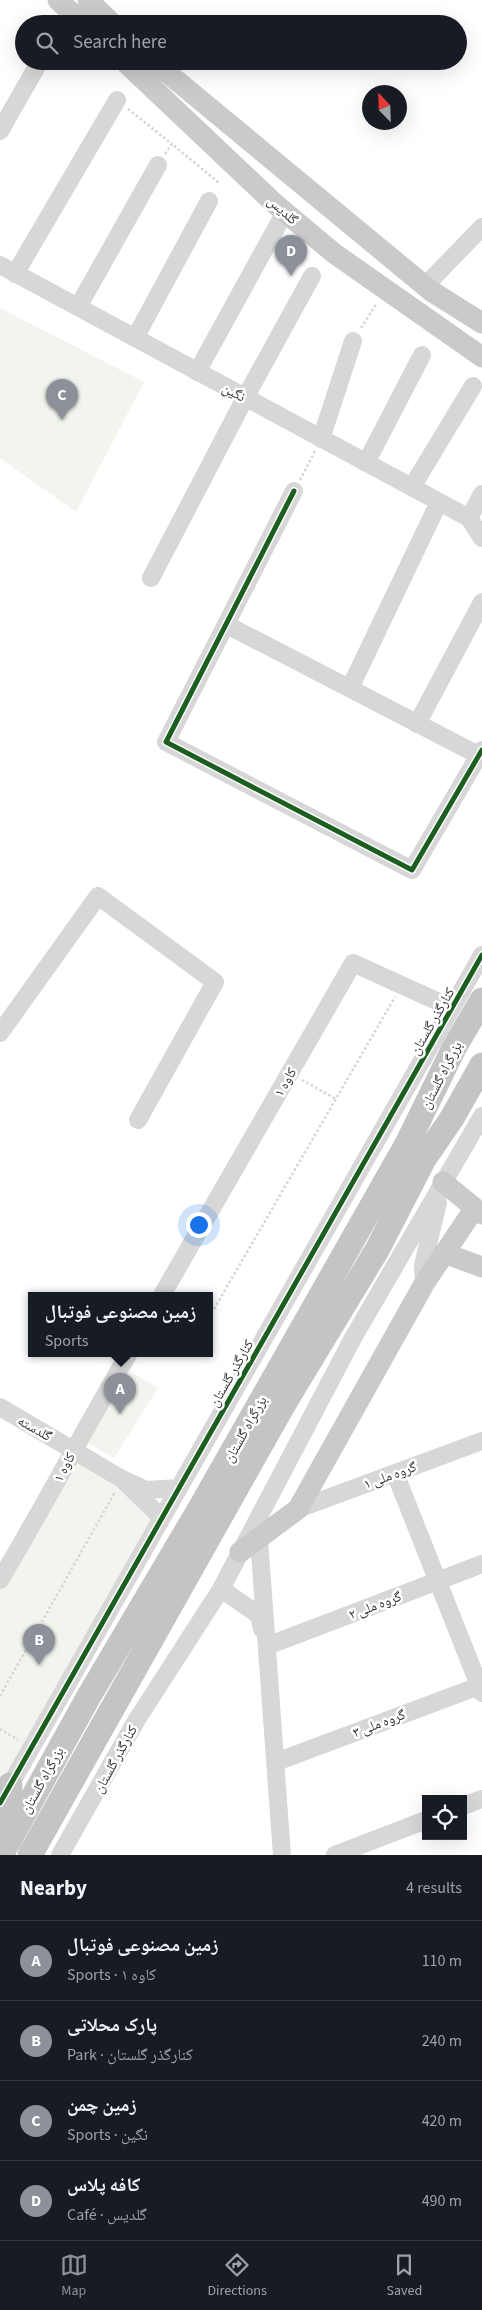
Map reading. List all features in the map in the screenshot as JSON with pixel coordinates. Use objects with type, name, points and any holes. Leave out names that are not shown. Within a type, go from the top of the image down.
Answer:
[{"type":"highway","name":"بزرگراه گلستان","points":[[4,1849],[88,1696],[199,1510],[407,1144],[472,1010]]},
{"type":"highway","name":"بزرگراه گلستان","points":[[30,1855],[282,1407],[377,1250],[424,1159],[452,1118],[482,1065]]},
{"type":"highway","points":[[4,1849],[5,1794]]},
{"type":"main road","points":[[88,0],[104,15]]},
{"type":"main road","name":"گلدیس","points":[[134,70],[230,163],[335,254],[482,357]]},
{"type":"main road","points":[[164,70],[425,286],[482,324]]},
{"type":"main road","points":[[240,1552],[258,1527],[298,1509],[424,1284],[444,1253],[478,1211],[443,1182]]},
{"type":"main road","points":[[444,1253],[482,1267]]},
{"type":"street","points":[[0,131],[5,111],[34,70]]},
{"type":"street","points":[[8,269],[117,100]]},
{"type":"street","points":[[78,307],[158,165]]},
{"type":"street","points":[[135,338],[209,201]]},
{"type":"street","points":[[197,372],[285,212]]},
{"type":"street","points":[[425,286],[482,227]]},
{"type":"street","name":"نگین","points":[[8,269],[469,518]]},
{"type":"street","points":[[151,578],[245,398],[312,276]]},
{"type":"street","points":[[321,439],[353,341]]},
{"type":"street","points":[[366,463],[422,355]]},
{"type":"street","points":[[412,487],[473,386]]},
{"type":"street","points":[[227,625],[417,724],[481,755],[412,870],[166,742],[294,491]]},
{"type":"street","points":[[482,494],[469,518],[482,538]]},
{"type":"street","points":[[350,688],[439,502]]},
{"type":"street","points":[[417,724],[482,602]]},
{"type":"street","points":[[0,1033],[98,896],[215,982],[138,1120]]},
{"type":"street","name":"کنارگذر گلستان","points":[[5,1794],[179,1488],[472,1010],[482,955]]},
{"type":"street","name":"کاوه ۱","points":[[164,1292],[353,962],[402,985],[472,1010]]},
{"type":"street","points":[[282,1855],[258,1527],[353,1338],[482,1116]]},
{"type":"street","points":[[424,1284],[423,1265],[443,1182]]},
{"type":"street","name":"کاوه ۱","points":[[0,1580],[45,1505],[73,1450],[127,1357]]},
{"type":"street","name":"گلدسته","points":[[0,1408],[122,1479]]},
{"type":"street","name":"گروه ملی ۱","points":[[298,1509],[482,1441]]},
{"type":"street","points":[[395,1473],[481,1688]]},
{"type":"street","points":[[122,1479],[146,1490],[179,1488]]},
{"type":"street","points":[[122,1479],[162,1518]]},
{"type":"street","name":"کنارگذر گلستان","points":[[60,1855],[136,1721],[221,1589],[240,1552]]},
{"type":"street","name":"گروه ملی ۲","points":[[267,1646],[482,1564]]},
{"type":"street","points":[[221,1589],[258,1615],[267,1646]]},
{"type":"street","name":"گروه ملی ۳","points":[[276,1762],[481,1688]]},
{"type":"street","points":[[467,1804],[482,1798]]},
{"type":"street","points":[[335,1855],[422,1822]]},
{"type":"path","points":[[117,100],[219,182]]},
{"type":"path","points":[[158,165],[172,144]]},
{"type":"path","points":[[209,201],[230,163]]},
{"type":"path","points":[[353,341],[385,289]]},
{"type":"path","points":[[294,491],[321,439]]},
{"type":"path","points":[[214,1309],[402,985]]},
{"type":"path","points":[[290,1073],[336,1099]]},
{"type":"path","points":[[0,1696],[122,1479]]},
{"type":"path","points":[[0,1729],[32,1748]]},
{"type":"shaded area","points":[[0,308],[144,382],[76,512],[0,458]]},
{"type":"shaded area","points":[[127,1370],[158,1388],[114,1458],[82,1440]]},
{"type":"shaded area","points":[[73,1450],[162,1518],[0,1803],[0,1582]]},
{"type":"cycle path","points":[[294,491],[166,742],[412,870],[482,750]]},
{"type":"cycle path","points":[[0,1803],[482,955]]},
{"type":"place","name":"کافه پلاس","points":[[291,276]]},
{"type":"place","name":"زمین چمن","points":[[62,420]]},
{"type":"place","name":"زمین مصنوعی فوتبال","points":[[120,1414]]},
{"type":"place","name":"پارک محلاتی","points":[[39,1665]]}]
